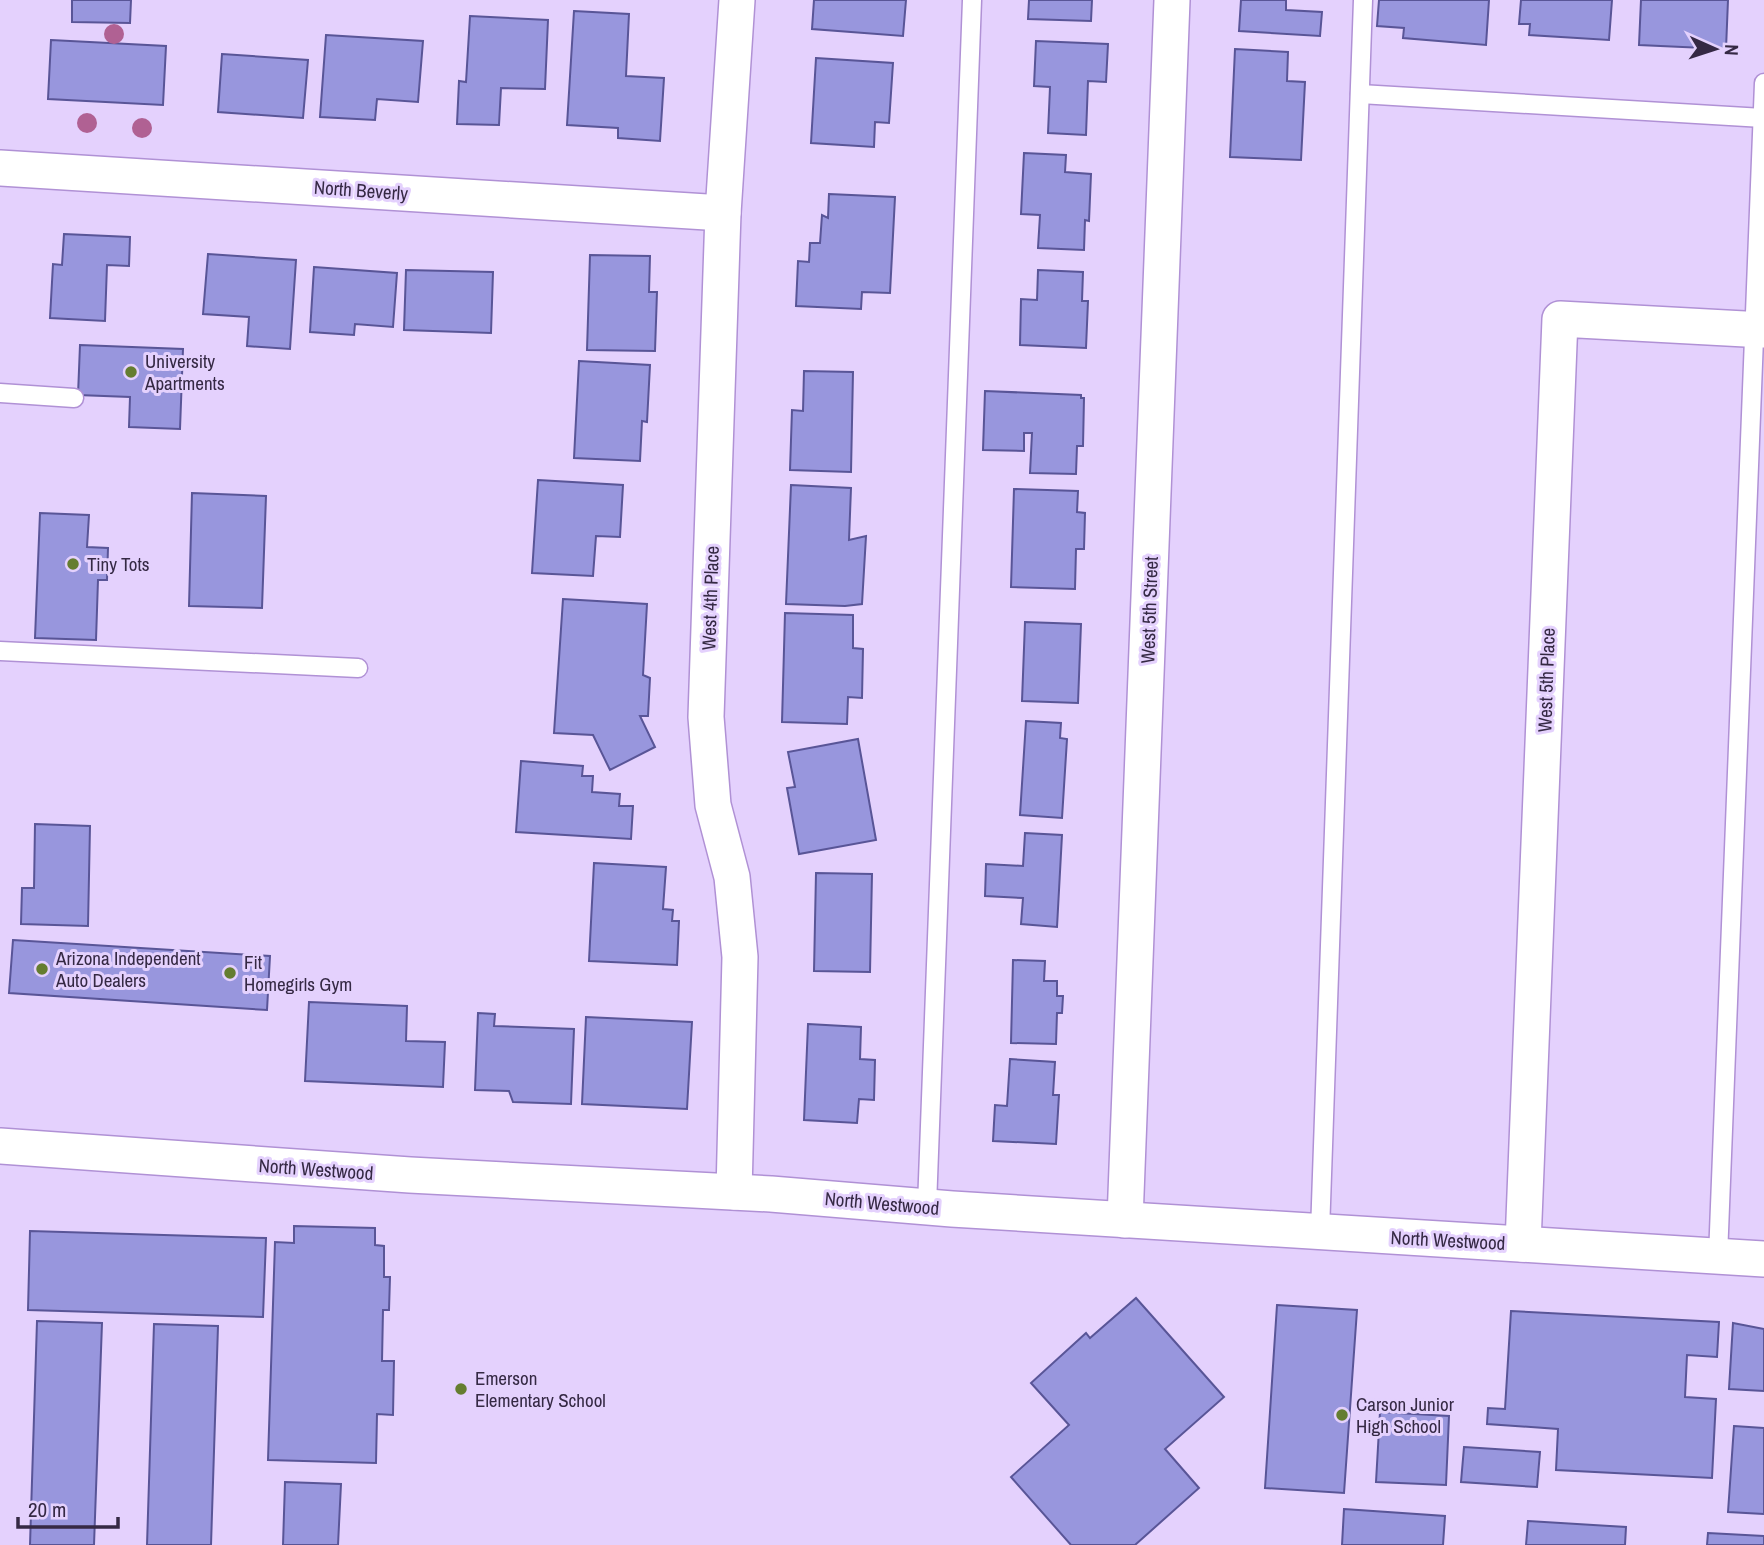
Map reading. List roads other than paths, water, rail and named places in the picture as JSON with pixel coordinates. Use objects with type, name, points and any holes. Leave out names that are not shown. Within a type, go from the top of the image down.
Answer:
[{"type":"street","name":"West 4th Place","points":[[734,1192],[740,957],[732,877],[713,805],[706,717],[723,213],[737,0]]},
{"type":"street","name":"West 5th Street","points":[[1125,1220],[1172,0]]},
{"type":"street","name":"North Beverly","points":[[0,168],[723,213]]},
{"type":"street","name":"West 5th Place","points":[[1523,1244],[1560,319],[1760,330]]},
{"type":"street","name":"North Westwood","points":[[0,1146],[410,1175],[734,1192],[1125,1220],[1764,1259]]},
{"type":"lane","points":[[927,1206],[972,0]]},
{"type":"lane","points":[[1320,1232],[1363,0]]},
{"type":"lane","points":[[1718,1257],[1760,330],[1764,83]]},
{"type":"lane","points":[[1360,94],[1763,118]]},
{"type":"lane","points":[[0,393],[74,398]]},
{"type":"lane","points":[[0,650],[358,668]]},
{"type":"place","name":"University Apartments","points":[[131,372]]},
{"type":"place","name":"Tiny Tots","points":[[73,564]]},
{"type":"place","name":"Arizona Independent Auto Dealers","points":[[42,969]]},
{"type":"place","name":"Fit Homegirls Gym","points":[[230,973]]},
{"type":"place","name":"Emerson Elementary School","points":[[461,1389]]},
{"type":"place","name":"Carson Junior High School","points":[[1342,1415]]}]
